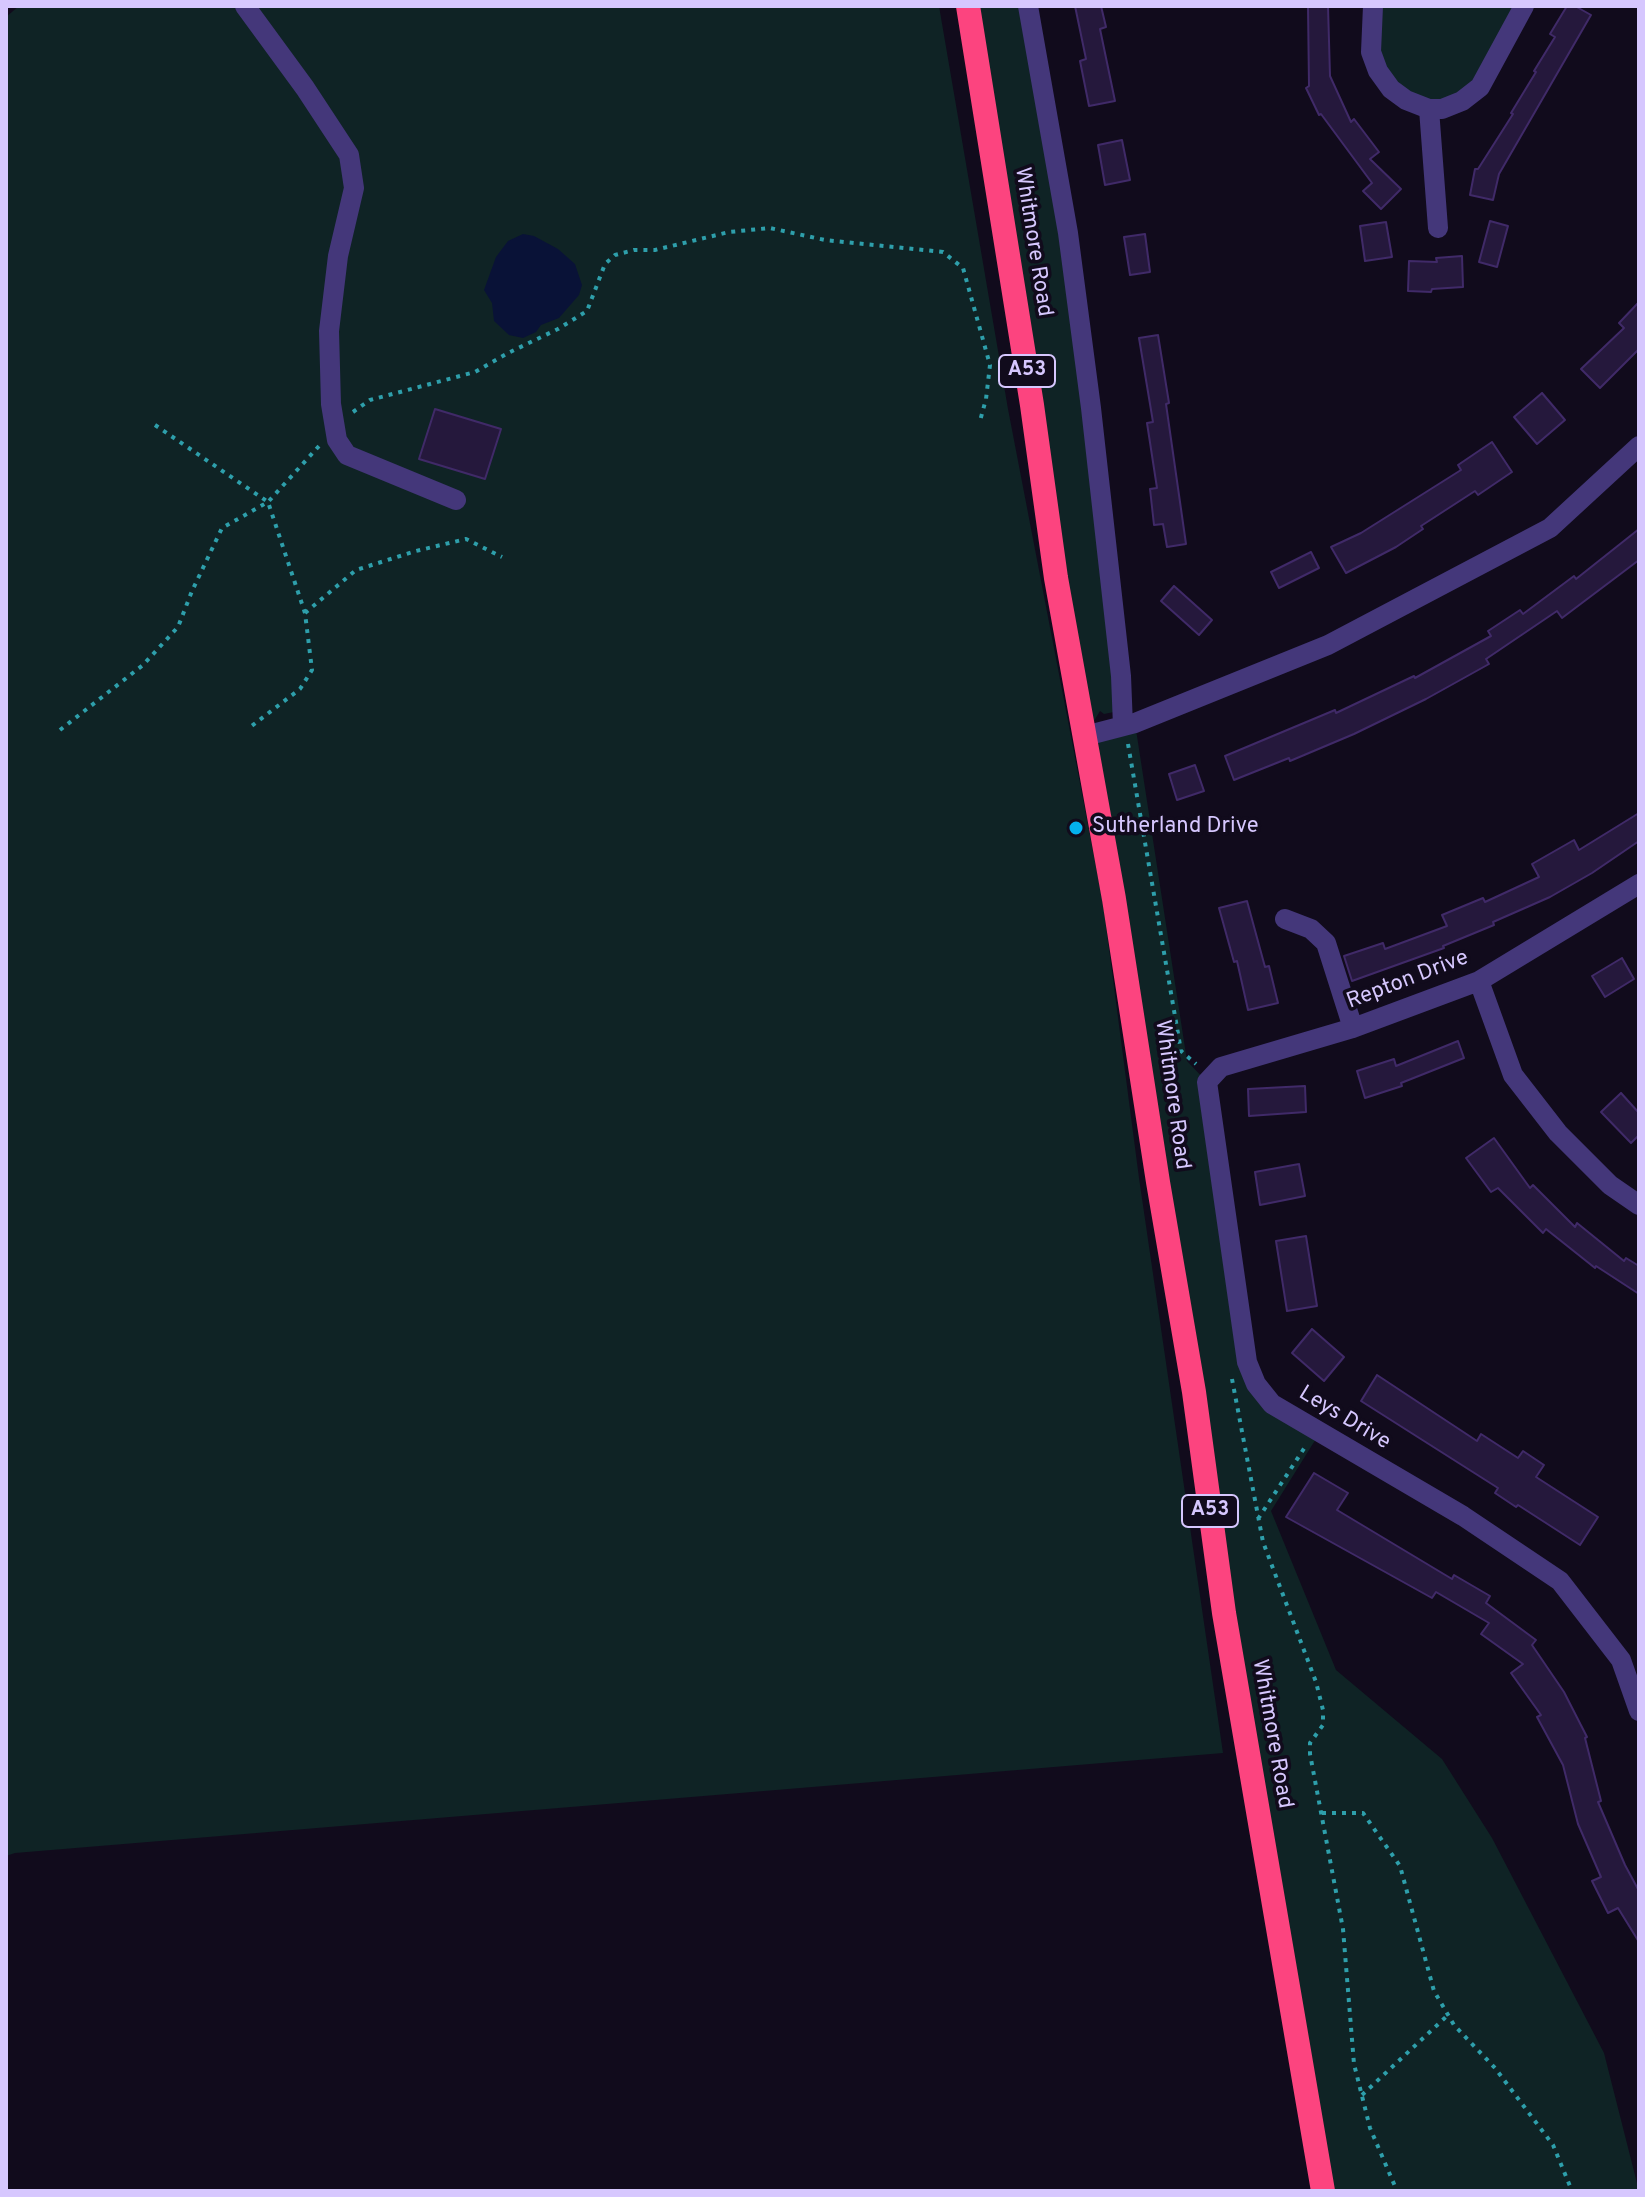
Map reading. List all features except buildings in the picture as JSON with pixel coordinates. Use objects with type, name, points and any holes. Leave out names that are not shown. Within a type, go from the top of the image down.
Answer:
[{"type":"highway","name":"Whitmore Road","points":[[968,6],[1032,405],[1056,578],[1117,914],[1155,1169],[1194,1392],[1224,1613],[1323,2191]]},
{"type":"street","points":[[245,6],[349,155],[354,188],[338,256],[329,331],[331,404],[337,440],[347,455],[456,500]]},
{"type":"street","name":"Whitmore Road","points":[[1028,6],[1068,233],[1121,676],[1123,726]]},
{"type":"street","points":[[1373,6],[1371,52],[1378,71],[1391,89],[1406,100],[1429,109],[1442,109],[1462,101],[1480,87],[1524,6]]},
{"type":"street","points":[[1429,109],[1438,228]]},
{"type":"street","points":[[1085,736],[1123,726],[1328,645],[1550,528],[1639,446]]},
{"type":"street","name":"Repton Drive","points":[[1216,1072],[1353,1028],[1479,981],[1639,884]]},
{"type":"street","points":[[1285,919],[1311,929],[1326,943],[1353,1028]]},
{"type":"street","points":[[1479,981],[1513,1075],[1558,1133],[1610,1185],[1639,1205]]},
{"type":"street","name":"Leys Drive","points":[[1216,1072],[1207,1082],[1248,1365],[1256,1384],[1272,1404],[1463,1516],[1560,1581],[1630,1655],[1639,1711]]},
{"type":"path","points":[[60,730],[143,665],[178,627],[222,528],[268,502],[334,427],[370,400],[475,372],[558,329],[587,311],[605,264],[615,255],[634,250],[655,250],[729,232],[770,228],[825,240],[943,252],[963,268],[990,365],[980,421]]},
{"type":"path","points":[[155,425],[268,502],[305,613],[312,670],[300,689],[249,728]]},
{"type":"path","points":[[305,613],[356,570],[416,551],[466,539],[502,557]]},
{"type":"path","points":[[1123,726],[1131,757],[1155,914],[1181,1051],[1216,1072]]},
{"type":"path","points":[[1248,1365],[1230,1380],[1263,1542],[1316,1682],[1323,1710],[1323,1725],[1310,1743],[1343,1929],[1354,2064],[1370,2128],[1397,2191]]},
{"type":"path","points":[[1258,1519],[1315,1431]]},
{"type":"path","points":[[1322,1813],[1363,1813],[1400,1866],[1434,1991],[1448,2015],[1495,2068],[1553,2145],[1572,2191]]},
{"type":"path","points":[[1362,2095],[1448,2015]]},
{"type":"green space","points":[[19,6],[939,6],[1008,409],[1103,903],[1139,1178],[1223,1753],[6,1856],[6,17]]},
{"type":"green space","points":[[970,6],[1028,6],[1062,198],[1091,408],[1121,676],[1115,685],[1119,711],[1104,714],[1100,711],[1085,736],[1000,219],[983,77]]},
{"type":"green space","points":[[1372,6],[1524,6],[1480,87],[1429,109],[1378,71]]},
{"type":"green space","points":[[1135,723],[1187,1061],[1207,1082],[1247,1362],[1256,1384],[1272,1404],[1319,1434],[1271,1511],[1336,1670],[1442,1759],[1492,1838],[1604,2053],[1639,2191],[1323,2191],[1224,1613],[1194,1392],[1154,1160],[1139,1046],[1085,736]]},
{"type":"water","points":[[523,234],[534,236],[558,249],[575,264],[582,285],[579,295],[559,318],[541,325],[536,332],[523,338],[509,335],[494,321],[492,303],[484,290],[496,257],[508,241]]},
{"type":"place","name":"Sutherland Drive","points":[[1076,828]]}]
